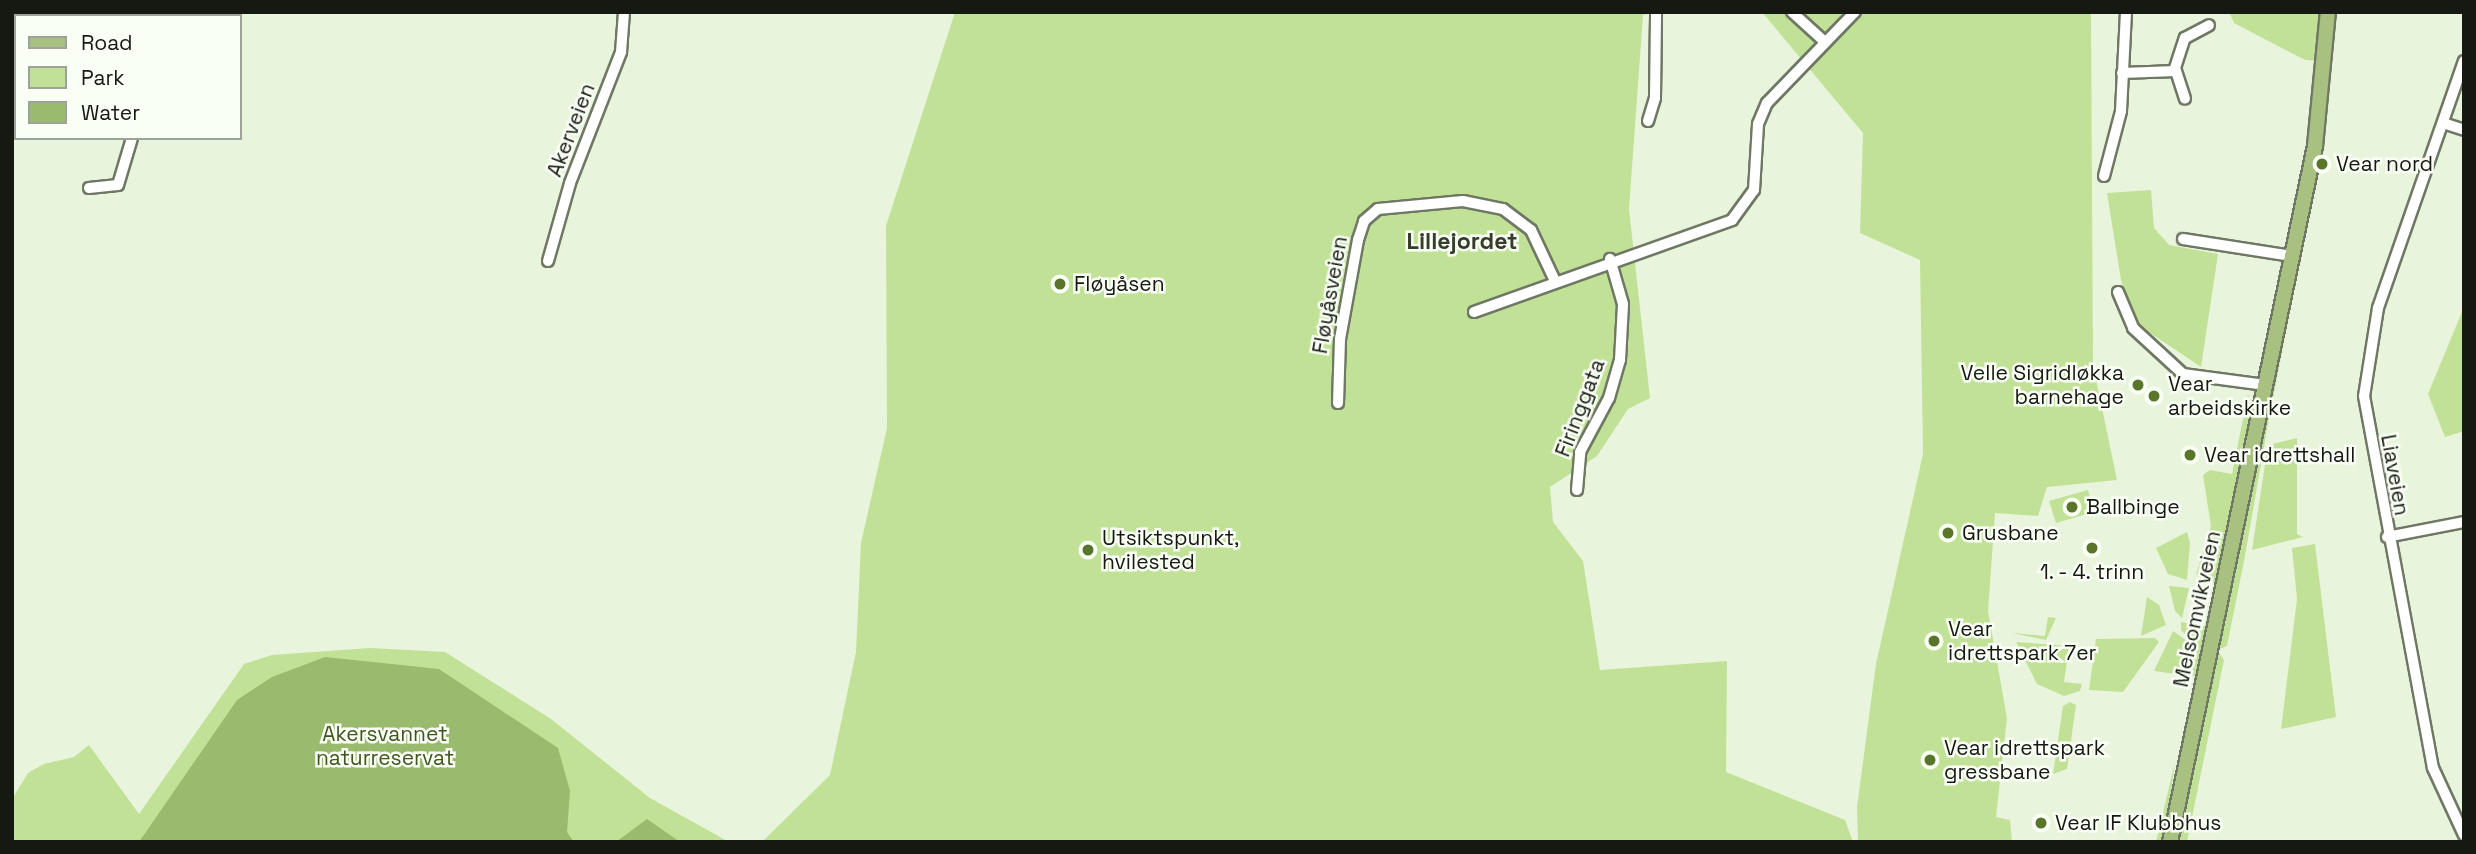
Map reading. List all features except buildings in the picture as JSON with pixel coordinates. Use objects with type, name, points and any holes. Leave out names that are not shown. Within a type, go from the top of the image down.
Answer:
[{"type":"main road","name":"Melsomvikveien","points":[[2170,842],[2322,103],[2328,12]]},
{"type":"street","name":"Akerveien","points":[[548,261],[570,183],[621,52],[624,12]]},
{"type":"street","points":[[1648,121],[1655,98],[1656,12]]},
{"type":"street","points":[[1792,12],[1825,42]]},
{"type":"street","points":[[1474,312],[1610,259],[1724,225],[1750,199],[1762,113],[1855,12]]},
{"type":"street","points":[[2104,176],[2121,111],[2126,12]]},
{"type":"street","points":[[2174,71],[2185,38],[2209,25]]},
{"type":"street","name":"Liaveien","points":[[2464,61],[2382,295],[2364,379],[2387,537],[2433,768],[2464,835]]},
{"type":"street","points":[[2122,73],[2174,71],[2180,74],[2185,99]]},
{"type":"street","points":[[2443,123],[2464,130]]},
{"type":"street","points":[[89,188],[118,185],[131,140]]},
{"type":"street","name":"Fløyåsveien","points":[[1338,402],[1339,339],[1357,240],[1364,221],[1378,209],[1463,201],[1503,209],[1531,230],[1555,281]]},
{"type":"street","points":[[2183,239],[2292,256]]},
{"type":"street","name":"Firinggata","points":[[1577,490],[1580,452],[1609,398],[1620,360],[1623,304],[1610,259]]},
{"type":"street","points":[[2118,292],[2133,328],[2183,374],[2265,385]]},
{"type":"street","points":[[2387,537],[2464,523]]},
{"type":"green space","points":[[955,12],[1660,12],[1643,15],[1629,209],[1650,398],[1628,409],[1597,456],[1550,487],[1553,522],[1583,561],[1600,670],[1727,661],[1726,772],[1845,820],[1853,842],[762,842],[830,775],[856,652],[861,543],[887,428],[886,226]]},
{"type":"green space","points":[[1762,12],[2091,12],[2093,365],[2117,480],[2047,487],[2038,516],[1995,513],[1988,611],[2007,718],[1996,817],[2010,820],[2012,842],[1858,842],[1857,807],[1876,664],[1923,454],[1920,260],[1860,233],[1863,133]]},
{"type":"green space","points":[[2229,12],[2322,12],[2322,61],[2305,60],[2234,23]]},
{"type":"green space","points":[[2151,190],[2154,228],[2169,245],[2218,254],[2201,367],[2137,324],[2121,280],[2107,193]]},
{"type":"green space","points":[[2311,201],[2273,399],[2269,401],[2309,202]]},
{"type":"green space","points":[[2464,307],[2464,431],[2445,437],[2428,394]]},
{"type":"green space","points":[[2248,394],[2253,416],[2219,582],[2206,583],[2196,574],[2211,526],[2203,475],[2210,470],[2232,474]]},
{"type":"green space","points":[[2266,408],[2270,412],[2245,556],[2227,646],[2217,650],[2224,660],[2187,842],[2176,842]]},
{"type":"green space","points":[[2297,438],[2297,534],[2303,537],[2252,550],[2268,445]]},
{"type":"green space","name":"Ballbinge","points":[[2088,490],[2094,512],[2056,523],[2049,501]]},
{"type":"green space","points":[[2187,532],[2190,543],[2187,580],[2168,574],[2156,548]]},
{"type":"green space","points":[[2315,544],[2336,717],[2281,729],[2297,599],[2292,548]]},
{"type":"green space","points":[[2169,586],[2189,588],[2182,618],[2175,611]]},
{"type":"green space","points":[[2147,597],[2159,605],[2166,625],[2141,636]]},
{"type":"green space","points":[[2211,599],[2198,677],[2154,671],[2173,631],[2201,651],[2181,630],[2181,622],[2205,626]]},
{"type":"green space","points":[[2048,617],[2056,618],[2046,640],[2012,633],[2045,636]]},
{"type":"green space","points":[[2155,638],[2159,642],[2123,692],[2089,690],[2096,639]]},
{"type":"green space","points":[[2016,642],[2069,646],[2064,682],[2082,684],[2080,691],[2064,696],[2037,684]]},
{"type":"green space","name":"Akersvannet naturreservat","points":[[370,648],[445,652],[551,719],[650,798],[729,842],[12,842],[12,799],[28,773],[44,764],[74,757],[89,745],[139,814],[244,664],[272,655]]},
{"type":"green space","points":[[2070,702],[2076,705],[2067,769],[2053,774],[2063,706]]},
{"type":"green space","points":[[2175,762],[2164,842],[2156,842]]},
{"type":"water","name":"Akersvannet naturreservat","points":[[325,657],[439,669],[558,748],[570,791],[567,832],[574,842],[139,842],[237,700],[272,677]]},
{"type":"water","points":[[647,819],[680,842],[616,842]]},
{"type":"place","name":"Vear nord","points":[[2322,164]]},
{"type":"place","name":"Fløyåsen","points":[[1060,284]]},
{"type":"place","name":"Velle Sigridløkka barnehage","points":[[2138,385]]},
{"type":"place","name":"Vear arbeidskirke","points":[[2154,396]]},
{"type":"place","name":"Vear idrettshall","points":[[2190,455]]},
{"type":"place","name":"Ballbinge","points":[[2072,507]]},
{"type":"place","name":"Grusbane","points":[[1948,533]]},
{"type":"place","name":"1. - 4. trinn","points":[[2092,548]]},
{"type":"place","name":"Utsiktspunkt, hvilested","points":[[1088,550]]},
{"type":"place","name":"Vear idrettspark 7er","points":[[1934,641]]},
{"type":"place","name":"Vear idrettspark gressbane","points":[[1930,760]]},
{"type":"place","name":"Vear IF Klubbhus","points":[[2041,823]]},
{"type":"district","name":"Lillejordet","points":[[1462,241]]}]
